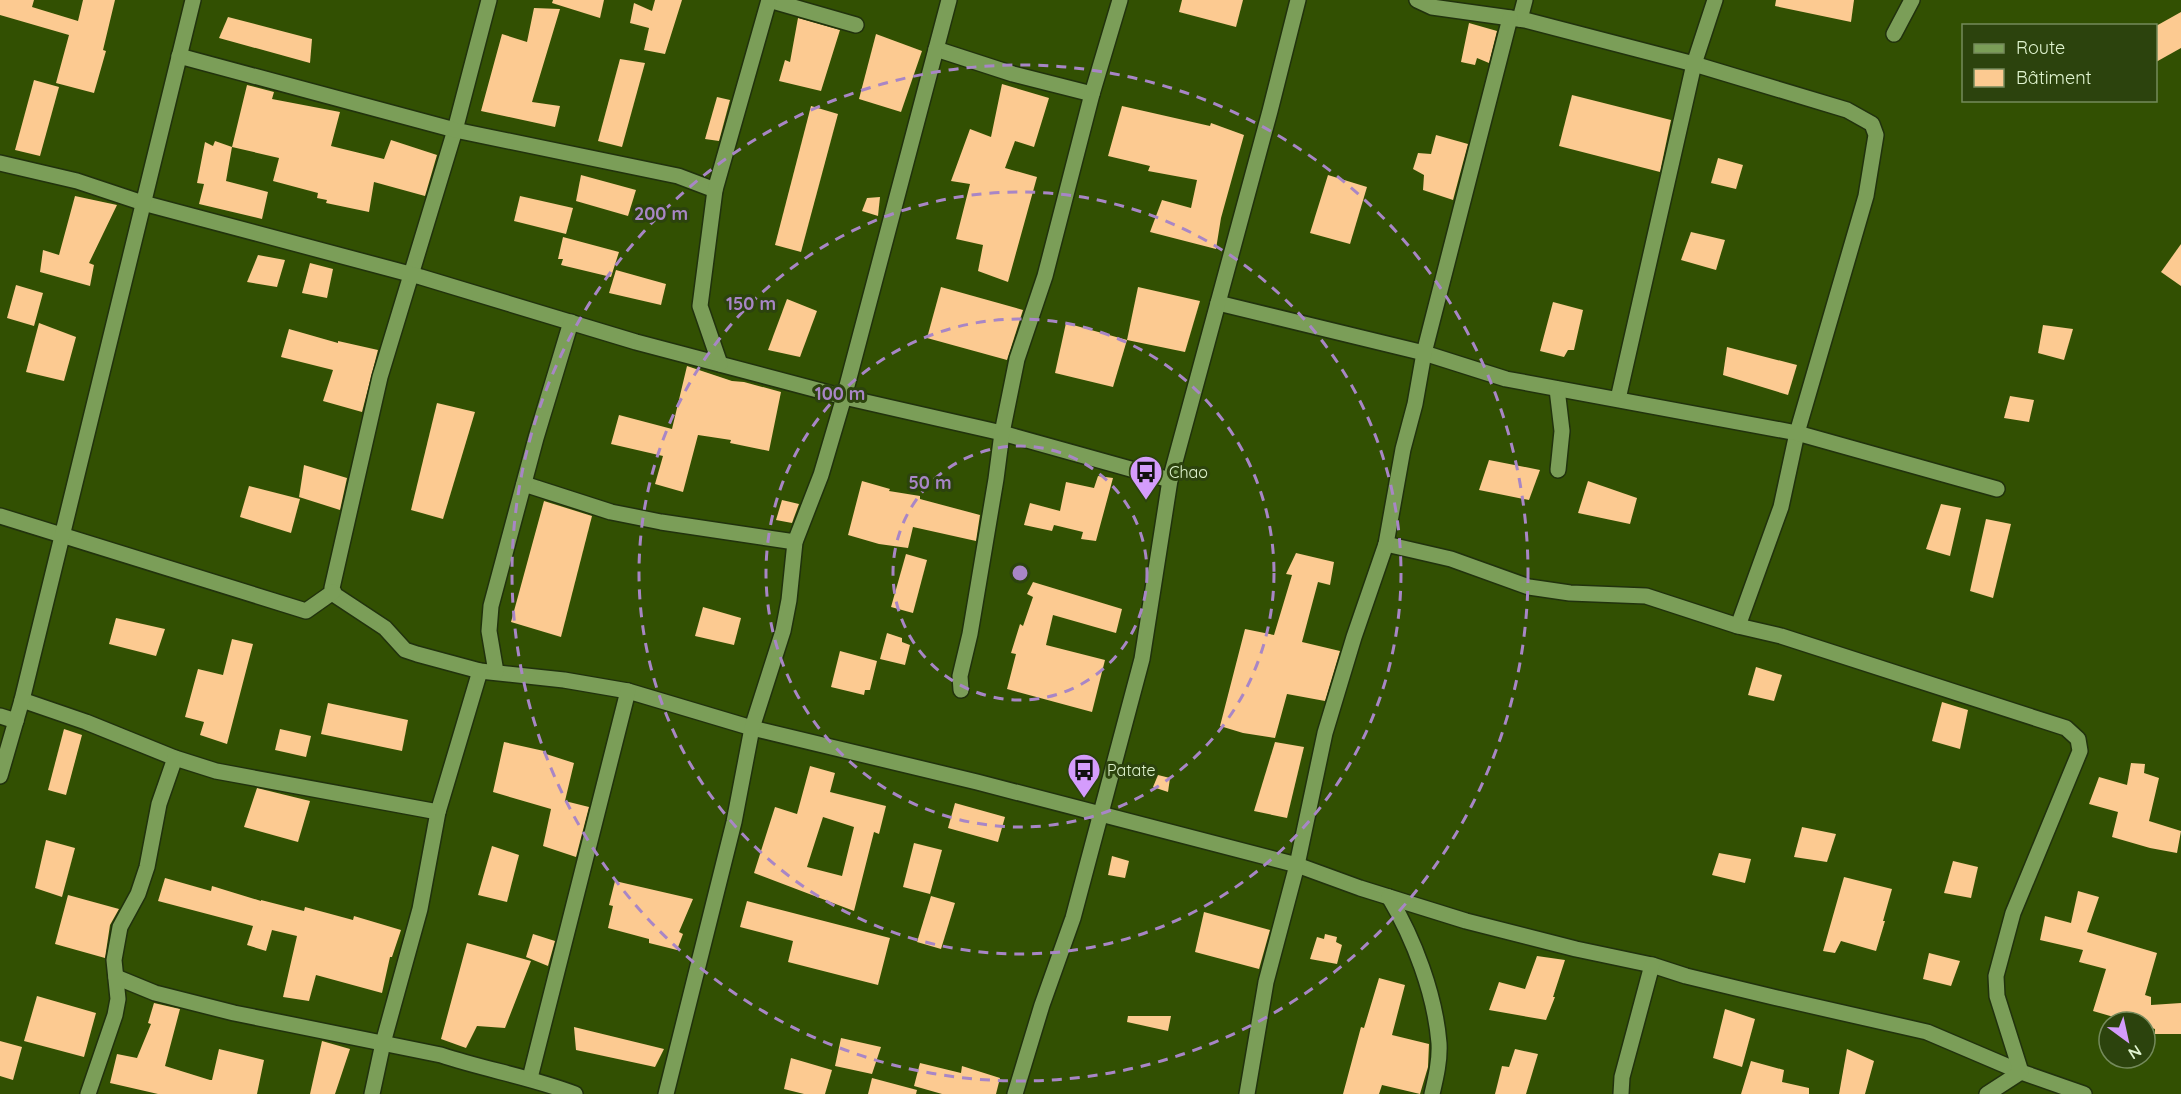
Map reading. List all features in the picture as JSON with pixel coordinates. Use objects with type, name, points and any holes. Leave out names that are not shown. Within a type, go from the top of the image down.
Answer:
[{"type":"street","points":[[0,776],[22,700],[193,0]]},
{"type":"street","points":[[489,0],[455,130],[380,377],[332,588],[333,592],[385,628],[405,650],[480,671],[564,680],[628,691],[752,728],[967,780],[1297,865],[1466,921],[1927,1032],[2021,1072],[2084,1094]]},
{"type":"street","points":[[720,364],[700,306],[715,190],[769,0],[856,25]]},
{"type":"street","points":[[666,1094],[734,822],[752,728],[783,632],[795,543],[821,475],[844,397],[949,0]]},
{"type":"street","points":[[961,690],[960,676],[970,634],[1002,433],[1017,359],[1045,276],[1092,94],[1120,0]]},
{"type":"street","points":[[1015,1094],[1042,1005],[1073,918],[1142,659],[1170,480],[1298,0]]},
{"type":"street","points":[[1417,0],[1432,7],[1515,19],[1694,64],[1847,110],[1872,124],[1876,135],[1866,196],[1797,433],[1781,507],[1738,626]]},
{"type":"street","points":[[1247,1094],[1266,982],[1297,865],[1325,733],[1354,637],[1386,544],[1403,449],[1415,404],[1424,353],[1515,19],[1525,0]]},
{"type":"street","points":[[1618,399],[1694,64],[1715,0]]},
{"type":"street","points":[[1894,34],[1912,0]]},
{"type":"street","points":[[936,49],[1013,74],[1092,94]]},
{"type":"street","points":[[179,56],[455,130],[678,176],[715,190]]},
{"type":"street","points":[[0,163],[77,181],[143,203],[412,275],[636,342],[844,397],[1002,433],[1170,480]]},
{"type":"street","points":[[1218,303],[1424,353],[1506,379],[1797,433],[1997,489]]},
{"type":"street","points":[[496,672],[489,631],[491,606],[571,322]]},
{"type":"street","points":[[1557,389],[1562,431],[1558,471]]},
{"type":"street","points":[[524,484],[611,512],[795,543]]},
{"type":"street","points":[[0,516],[306,611],[333,592]]},
{"type":"street","points":[[1386,544],[1451,559],[1529,587],[1570,593],[1646,596],[1738,626],[1781,636],[2066,728],[2078,739],[2080,751],[2013,914],[1996,976],[1996,996],[2021,1072]]},
{"type":"street","points":[[372,1094],[383,1042],[420,909],[438,812],[480,671]]},
{"type":"street","points":[[530,1078],[628,691]]},
{"type":"street","points":[[22,700],[86,722],[175,758],[216,771],[438,812]]},
{"type":"street","points":[[0,716],[16,721]]},
{"type":"street","points":[[88,1094],[115,1015],[118,999],[114,960],[120,927],[138,894],[147,867],[159,804],[175,758]]},
{"type":"street","points":[[1389,897],[1406,926],[1420,962],[1431,1003],[1439,1043],[1437,1072],[1432,1094]]},
{"type":"street","points":[[1620,1094],[1622,1077],[1652,965]]},
{"type":"street","points":[[116,977],[155,993],[234,1013],[383,1042],[530,1078],[575,1094]]},
{"type":"street","points":[[1987,1094],[2021,1072]]},
{"type":"building","points":[[0,0],[34,0],[32,7],[78,21],[83,0],[115,0],[103,50],[106,51],[94,93],[56,83],[69,35],[0,15]]},
{"type":"building","points":[[553,0],[604,0],[600,18],[552,3]]},
{"type":"building","points":[[655,0],[682,0],[665,54],[644,50],[649,28],[630,23],[634,3],[652,11]]},
{"type":"building","points":[[1182,0],[1243,0],[1236,27],[1179,12]]},
{"type":"building","points":[[1776,0],[1854,0],[1851,22],[1775,6]]},
{"type":"building","points":[[534,8],[560,9],[532,102],[560,106],[555,127],[481,111],[502,34],[527,42]]},
{"type":"building","points":[[2181,12],[2181,48],[2157,61],[2157,25]]},
{"type":"building","points":[[228,17],[312,39],[310,63],[219,38]]},
{"type":"building","points":[[798,18],[840,30],[821,91],[779,81],[785,60],[790,62]]},
{"type":"building","points":[[1469,23],[1497,31],[1489,63],[1477,58],[1475,65],[1461,62]]},
{"type":"building","points":[[876,34],[922,51],[901,112],[859,99]]},
{"type":"building","points":[[620,59],[645,63],[622,147],[598,141]]},
{"type":"building","points":[[34,80],[59,87],[40,156],[15,150]]},
{"type":"building","points":[[1002,84],[1049,98],[1034,147],[1015,141],[1005,168],[1037,177],[1008,282],[978,271],[983,245],[956,239],[970,184],[951,181],[970,129],[991,137]]},
{"type":"building","points":[[247,85],[274,92],[272,99],[340,112],[331,146],[384,159],[391,140],[437,155],[425,196],[374,182],[369,212],[326,203],[327,200],[317,198],[318,193],[273,181],[279,158],[232,147]]},
{"type":"building","points":[[1572,95],[1671,120],[1660,172],[1559,146]]},
{"type":"building","points":[[717,97],[730,100],[719,141],[705,139]]},
{"type":"building","points":[[811,106],[838,114],[801,252],[775,245]]},
{"type":"building","points":[[1122,106],[1210,126],[1211,123],[1244,135],[1221,218],[1216,249],[1150,232],[1162,200],[1191,208],[1197,180],[1148,171],[1150,166],[1108,156]]},
{"type":"building","points":[[1436,135],[1468,144],[1453,200],[1423,190],[1424,175],[1413,169],[1418,153],[1431,154]]},
{"type":"building","points":[[215,141],[232,147],[226,181],[268,192],[262,219],[199,204],[204,184],[197,183],[205,142],[213,146]]},
{"type":"building","points":[[1718,158],[1743,165],[1736,189],[1711,183]]},
{"type":"building","points":[[581,175],[636,190],[628,216],[576,201]]},
{"type":"building","points":[[1328,175],[1367,187],[1350,244],[1310,233]]},
{"type":"building","points":[[75,196],[117,205],[89,263],[94,265],[90,286],[40,272],[43,250],[59,255]]},
{"type":"building","points":[[520,196],[573,208],[566,234],[514,221]]},
{"type":"building","points":[[880,197],[878,216],[862,211],[867,198]]},
{"type":"building","points":[[1691,232],[1725,240],[1716,270],[1681,260]]},
{"type":"building","points":[[563,237],[619,252],[611,277],[561,265],[563,259],[558,259]]},
{"type":"building","points":[[2181,244],[2181,286],[2161,272]]},
{"type":"building","points":[[258,255],[285,260],[277,287],[247,282]]},
{"type":"building","points":[[310,263],[333,269],[327,298],[302,293]]},
{"type":"building","points":[[616,270],[666,284],[661,305],[609,293]]},
{"type":"building","points":[[16,285],[43,293],[34,326],[7,318]]},
{"type":"building","points":[[941,287],[1023,310],[1007,360],[927,338]]},
{"type":"building","points":[[1138,287],[1200,301],[1185,352],[1127,340]]},
{"type":"building","points":[[787,299],[817,311],[800,357],[768,350]]},
{"type":"building","points":[[1553,302],[1583,310],[1574,350],[1568,350],[1564,357],[1540,351]]},
{"type":"building","points":[[39,323],[76,337],[64,381],[26,372]]},
{"type":"building","points":[[1066,323],[1127,340],[1113,387],[1055,373]]},
{"type":"building","points":[[2043,325],[2073,329],[2064,360],[2038,353]]},
{"type":"building","points":[[289,329],[338,343],[338,341],[378,350],[362,412],[323,401],[333,370],[281,357]]},
{"type":"building","points":[[1727,347],[1797,365],[1788,395],[1723,375]]},
{"type":"building","points":[[687,366],[732,381],[781,392],[769,451],[730,443],[731,440],[698,435],[683,492],[655,484],[663,456],[611,444],[619,415],[672,429]]},
{"type":"building","points":[[2010,396],[2034,400],[2029,422],[2004,418]]},
{"type":"building","points":[[437,403],[475,412],[443,519],[411,510]]},
{"type":"building","points":[[1489,460],[1540,470],[1529,500],[1479,490]]},
{"type":"building","points":[[304,465],[347,478],[340,510],[299,497]]},
{"type":"building","points":[[1098,476],[1113,478],[1096,541],[1081,539],[1083,532],[1054,525],[1052,531],[1024,525],[1030,503],[1060,511],[1066,482],[1094,488]]},
{"type":"building","points":[[862,481],[890,489],[889,491],[920,496],[920,499],[980,515],[976,541],[913,527],[908,548],[879,544],[848,535]]},
{"type":"building","points":[[1588,481],[1637,498],[1630,524],[1578,513]]},
{"type":"building","points":[[249,486],[300,499],[291,533],[240,517]]},
{"type":"building","points":[[782,500],[799,504],[792,523],[776,520]]},
{"type":"building","points":[[544,501],[592,516],[561,637],[511,622]]},
{"type":"building","points":[[1941,504],[1961,508],[1950,556],[1926,549]]},
{"type":"building","points":[[1986,519],[2011,524],[1993,598],[1970,591]]},
{"type":"building","points":[[1296,553],[1334,562],[1330,585],[1318,582],[1302,642],[1340,651],[1325,701],[1287,694],[1275,738],[1243,733],[1220,726],[1245,629],[1274,635],[1292,575],[1286,574]]},
{"type":"building","points":[[906,554],[927,560],[913,613],[891,607]]},
{"type":"building","points":[[1033,582],[1122,609],[1116,633],[1053,615],[1046,645],[1105,660],[1092,712],[1007,689],[1016,654],[1011,653],[1020,624],[1023,626],[1033,597],[1027,594]]},
{"type":"building","points":[[703,607],[741,618],[734,645],[695,636]]},
{"type":"building","points":[[116,618],[165,629],[156,656],[109,644]]},
{"type":"building","points":[[887,633],[902,638],[902,642],[910,645],[905,665],[880,659]]},
{"type":"building","points":[[232,639],[253,644],[227,744],[200,735],[204,722],[185,717],[198,669],[223,675]]},
{"type":"building","points":[[840,651],[877,661],[870,690],[865,690],[864,695],[831,687]]},
{"type":"building","points":[[1756,667],[1782,675],[1774,701],[1748,695]]},
{"type":"building","points":[[1942,702],[1968,710],[1960,749],[1932,741]]},
{"type":"building","points":[[328,703],[408,720],[402,751],[321,734]]},
{"type":"building","points":[[64,729],[82,735],[66,795],[48,790]]},
{"type":"building","points":[[280,729],[311,736],[306,757],[275,750]]},
{"type":"building","points":[[504,742],[544,751],[543,753],[574,763],[565,801],[589,807],[576,857],[543,846],[551,809],[493,792]]},
{"type":"building","points":[[1275,742],[1304,747],[1287,818],[1254,811]]},
{"type":"building","points":[[2131,763],[2145,764],[2144,773],[2159,778],[2149,821],[2181,831],[2177,853],[2112,837],[2118,812],[2089,804],[2099,777],[2127,785]]},
{"type":"building","points":[[810,766],[835,773],[830,792],[886,806],[879,834],[874,832],[854,911],[754,873],[775,807],[797,814]],"holes":[[[823,817],[854,827],[842,876],[807,867]]]},
{"type":"building","points":[[1158,775],[1170,778],[1168,792],[1153,787]]},
{"type":"building","points":[[257,788],[310,801],[298,842],[244,827]]},
{"type":"building","points":[[955,803],[1005,817],[998,842],[948,828]]},
{"type":"building","points":[[1802,827],[1836,834],[1827,862],[1794,857]]},
{"type":"building","points":[[46,840],[75,848],[62,897],[35,888]]},
{"type":"building","points":[[914,843],[942,850],[930,894],[903,887]]},
{"type":"building","points":[[492,846],[519,855],[507,902],[478,895]]},
{"type":"building","points":[[1719,853],[1751,859],[1745,883],[1712,875]]},
{"type":"building","points":[[1112,856],[1129,861],[1125,878],[1108,875]]},
{"type":"building","points":[[1953,861],[1978,867],[1971,898],[1944,893]]},
{"type":"building","points":[[1844,877],[1892,889],[1876,951],[1841,941],[1835,953],[1823,951]]},
{"type":"building","points":[[165,878],[211,891],[212,886],[304,911],[305,907],[353,920],[354,916],[401,930],[392,957],[390,957],[382,993],[316,975],[309,1001],[283,997],[297,936],[272,930],[266,951],[247,945],[253,926],[158,901]]},
{"type":"building","points":[[615,881],[693,899],[679,932],[683,934],[677,950],[649,943],[649,939],[608,928],[613,906],[609,905]]},
{"type":"building","points":[[2078,891],[2099,897],[2087,932],[2157,953],[2145,995],[2151,997],[2151,1005],[2181,1003],[2181,1034],[2157,1034],[2157,1010],[2093,1011],[2106,969],[2079,962],[2083,950],[2040,940],[2045,916],[2071,923]]},
{"type":"building","points":[[68,895],[119,909],[110,925],[105,958],[55,944]]},
{"type":"building","points":[[931,896],[955,903],[941,949],[917,942]]},
{"type":"building","points":[[747,901],[890,938],[878,985],[788,962],[793,941],[740,927]]},
{"type":"building","points":[[1204,912],[1270,930],[1259,969],[1195,952]]},
{"type":"building","points":[[533,934],[555,941],[548,966],[526,957]]},
{"type":"building","points":[[1325,934],[1337,937],[1336,942],[1342,945],[1337,964],[1310,959],[1317,937],[1324,939]]},
{"type":"building","points":[[467,943],[531,961],[505,1028],[477,1026],[466,1048],[441,1039]]},
{"type":"building","points":[[1929,953],[1960,961],[1951,986],[1923,979]]},
{"type":"building","points":[[1537,956],[1565,960],[1546,1020],[1489,1010],[1499,982],[1525,989]]},
{"type":"building","points":[[1379,978],[1405,985],[1392,1035],[1429,1044],[1428,1067],[1420,1094],[1382,1085],[1379,1094],[1343,1094],[1361,1027],[1364,1028]]},
{"type":"building","points":[[37,996],[96,1013],[84,1057],[24,1041]]},
{"type":"building","points":[[154,1003],[180,1009],[165,1066],[212,1080],[219,1049],[264,1060],[257,1094],[158,1094],[110,1083],[117,1054],[137,1058],[151,1024],[148,1023]]},
{"type":"building","points":[[1725,1009],[1755,1019],[1742,1067],[1713,1058]]},
{"type":"building","points":[[1128,1016],[1171,1016],[1168,1031],[1127,1022]]},
{"type":"building","points":[[574,1027],[664,1049],[655,1067],[576,1050]]},
{"type":"building","points":[[841,1038],[881,1047],[872,1074],[835,1066]]},
{"type":"building","points":[[0,1041],[22,1047],[13,1080],[0,1076]]},
{"type":"building","points":[[322,1041],[350,1049],[335,1094],[310,1094]]},
{"type":"building","points":[[1515,1049],[1538,1054],[1526,1094],[1495,1094],[1502,1066],[1509,1067]]},
{"type":"building","points":[[1847,1049],[1874,1061],[1865,1094],[1839,1094]]},
{"type":"building","points":[[791,1058],[832,1070],[825,1094],[804,1094],[784,1089]]},
{"type":"building","points":[[1751,1061],[1784,1070],[1782,1082],[1809,1088],[1809,1094],[1741,1094]]},
{"type":"building","points":[[920,1063],[961,1073],[962,1066],[1000,1078],[996,1094],[942,1094],[914,1086]]},
{"type":"building","points":[[872,1078],[917,1090],[916,1094],[868,1094]]},
{"type":"place","name":"Chao","points":[[1146,501]]},
{"type":"place","name":"Patate","points":[[1084,799]]}]
